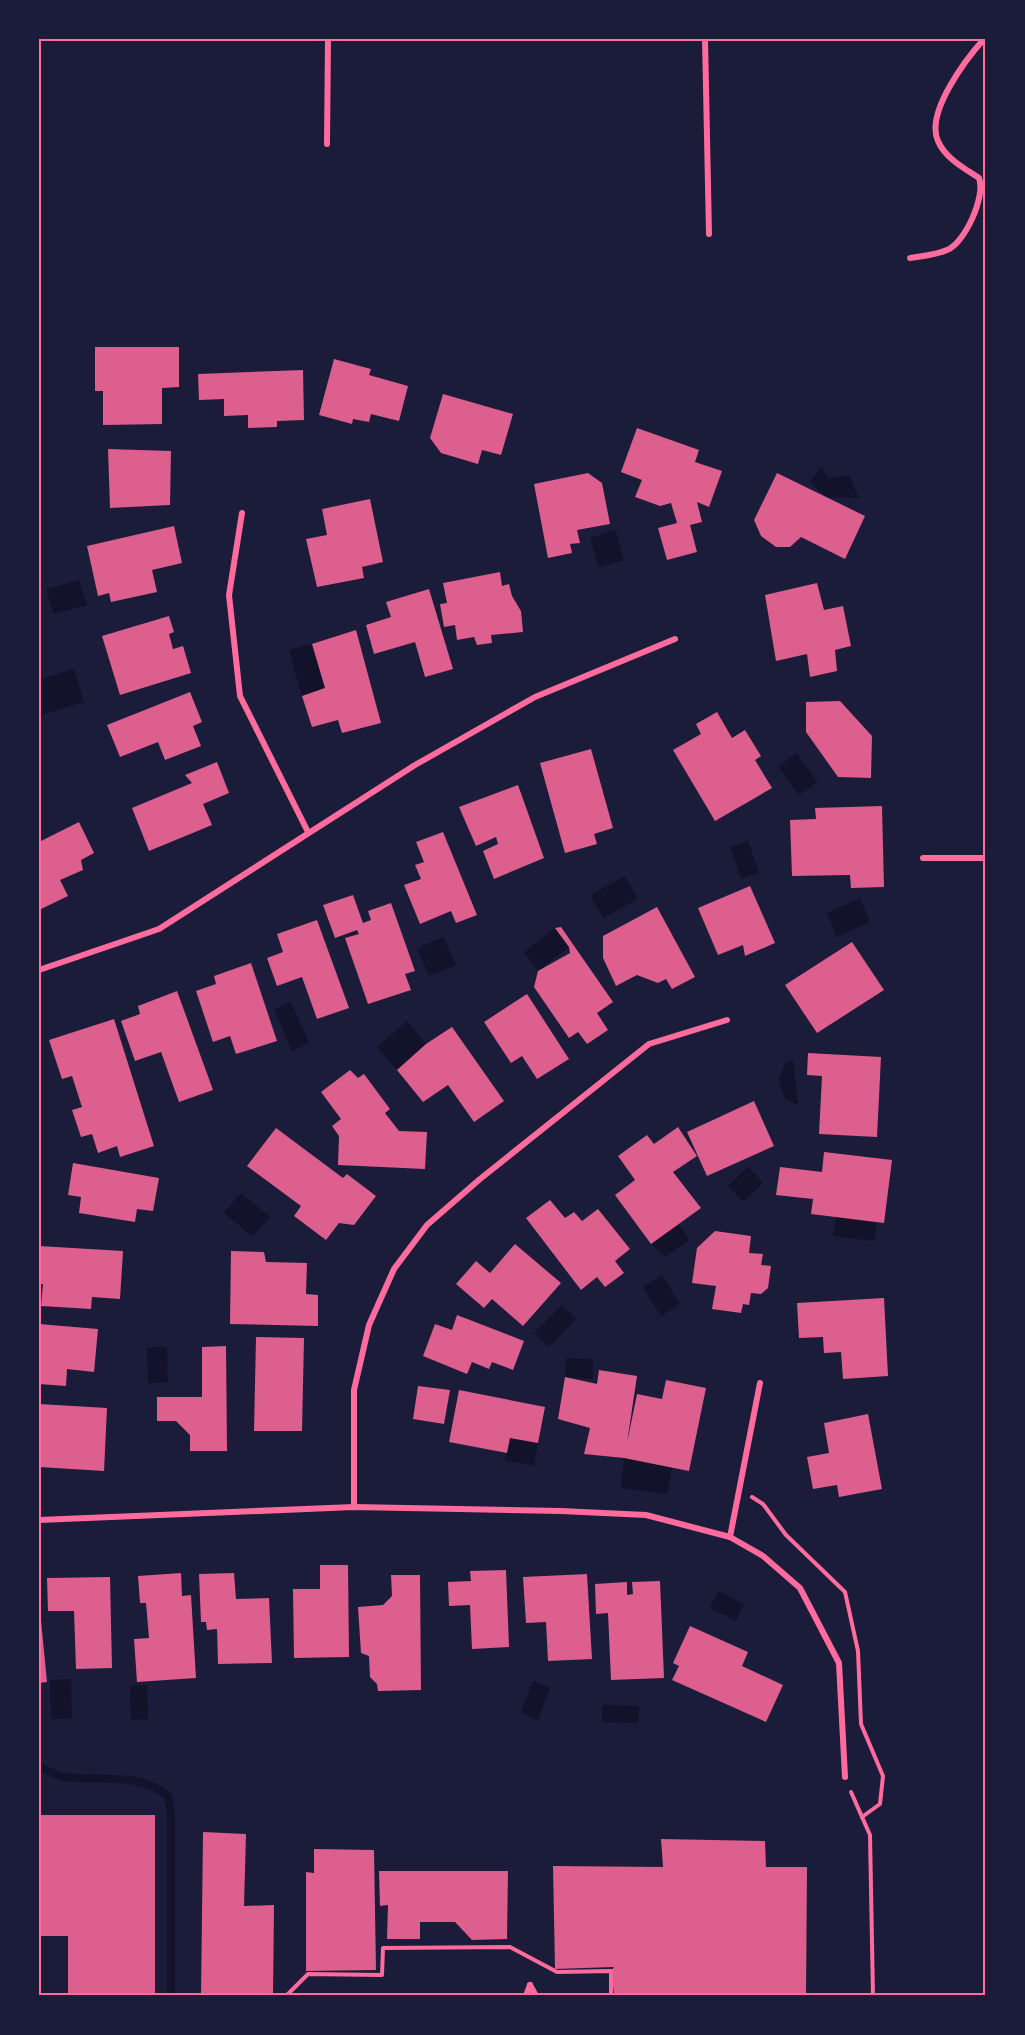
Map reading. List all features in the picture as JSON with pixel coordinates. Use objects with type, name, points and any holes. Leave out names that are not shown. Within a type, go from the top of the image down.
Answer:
[{"type":"street","points":[[327,144],[328,39]]},
{"type":"street","points":[[705,39],[709,234]]},
{"type":"street","points":[[910,258],[948,250],[956,245],[974,214],[981,194],[978,178],[949,158],[937,139],[937,120],[946,91],[984,39]]},
{"type":"street","points":[[242,513],[229,595],[240,696],[308,832]]},
{"type":"street","points":[[39,970],[159,929],[415,765],[535,697],[675,639]]},
{"type":"street","points":[[923,858],[986,858]]},
{"type":"street","points":[[354,1507],[354,1390],[369,1325],[394,1269],[427,1225],[480,1179],[649,1044],[727,1020]]},
{"type":"street","points":[[730,1537],[760,1383]]},
{"type":"street","points":[[39,1520],[354,1507],[646,1515],[730,1537],[763,1556],[800,1588],[839,1663],[845,1778]]},
{"type":"street","points":[[526,1996],[530,1985],[536,1996]]},
{"type":"path","points":[[845,1778],[870,1835],[873,1996]]},
{"type":"path","points":[[286,1996],[308,1974],[382,1975],[383,1948],[510,1947],[557,1972],[611,1971],[610,1996]]},
{"type":"shaded area","points":[[821,467],[828,478],[849,475],[859,498],[826,497],[810,482]]},
{"type":"shaded area","points":[[615,530],[624,560],[599,567],[590,538]]},
{"type":"shaded area","points":[[79,580],[87,605],[54,614],[46,589]]},
{"type":"shaded area","points":[[312,644],[325,688],[302,696],[289,650]]},
{"type":"shaded area","points":[[74,669],[84,702],[39,716],[39,679]]},
{"type":"shaded area","points":[[797,753],[817,782],[799,795],[778,766]]},
{"type":"shaded area","points":[[748,841],[759,873],[741,879],[730,847]]},
{"type":"shaded area","points":[[625,876],[638,899],[603,918],[590,895]]},
{"type":"shaded area","points":[[860,898],[870,922],[837,937],[827,913]]},
{"type":"shaded area","points":[[555,928],[569,947],[538,971],[524,952]]},
{"type":"shaded area","points":[[443,937],[456,965],[429,976],[417,949]]},
{"type":"shaded area","points":[[291,1002],[309,1043],[292,1051],[274,1009]]},
{"type":"shaded area","points":[[407,1021],[426,1044],[397,1070],[377,1047]]},
{"type":"shaded area","points":[[793,1060],[798,1105],[785,1099],[779,1080],[785,1063]]},
{"type":"shaded area","points":[[748,1166],[763,1183],[743,1202],[728,1186]]},
{"type":"shaded area","points":[[241,1193],[270,1217],[253,1237],[224,1213]]},
{"type":"shaded area","points":[[836,1217],[877,1223],[874,1241],[833,1236]]},
{"type":"shaded area","points":[[676,1221],[690,1240],[665,1257],[651,1244]]},
{"type":"shaded area","points":[[662,1275],[680,1304],[661,1316],[643,1287]]},
{"type":"shaded area","points":[[562,1305],[576,1319],[549,1347],[534,1333]]},
{"type":"shaded area","points":[[147,1347],[167,1347],[168,1382],[148,1383]]},
{"type":"shaded area","points":[[566,1358],[593,1359],[593,1379],[565,1377]]},
{"type":"shaded area","points":[[510,1438],[538,1443],[534,1466],[505,1460]]},
{"type":"shaded area","points":[[624,1458],[672,1468],[667,1494],[621,1488]]},
{"type":"shaded area","points":[[718,1591],[744,1604],[736,1621],[710,1608]]},
{"type":"shaded area","points":[[71,1679],[72,1718],[51,1719],[50,1680]]},
{"type":"shaded area","points":[[533,1681],[550,1688],[538,1720],[521,1713]]},
{"type":"shaded area","points":[[147,1685],[148,1719],[131,1720],[130,1686]]},
{"type":"shaded area","points":[[602,1705],[639,1706],[638,1723],[602,1722]]},
{"type":"building","points":[[95,347],[179,347],[179,387],[162,388],[162,424],[103,425],[103,391],[95,391]]},
{"type":"building","points":[[334,359],[371,369],[369,375],[408,386],[399,421],[371,414],[369,422],[353,419],[352,424],[319,415]]},
{"type":"building","points":[[303,370],[304,420],[277,421],[277,427],[248,428],[248,415],[224,416],[224,399],[199,400],[198,374]]},
{"type":"building","points":[[443,394],[513,414],[501,455],[482,450],[478,464],[441,453],[430,438]]},
{"type":"building","points":[[637,428],[699,450],[695,462],[722,471],[709,507],[697,502],[702,522],[690,525],[697,552],[667,560],[658,528],[677,523],[671,503],[660,506],[635,497],[642,480],[621,472]]},
{"type":"building","points":[[108,449],[171,451],[170,505],[110,508]]},
{"type":"building","points":[[588,473],[602,483],[610,524],[577,530],[580,543],[570,544],[572,553],[548,558],[534,484]]},
{"type":"building","points":[[777,473],[865,516],[845,559],[801,537],[790,547],[776,547],[761,536],[754,520]]},
{"type":"building","points":[[370,499],[383,562],[362,567],[364,578],[317,587],[306,539],[327,535],[322,509]]},
{"type":"building","points":[[174,526],[182,563],[152,570],[157,592],[111,602],[109,593],[98,596],[87,546]]},
{"type":"building","points":[[500,572],[502,586],[509,584],[512,596],[521,611],[523,632],[491,635],[492,643],[477,645],[474,637],[457,640],[455,625],[444,627],[440,604],[447,603],[443,583]]},
{"type":"building","points":[[817,583],[824,610],[843,606],[851,646],[835,650],[837,671],[810,677],[807,654],[776,661],[765,595]]},
{"type":"building","points":[[429,589],[453,669],[425,677],[415,642],[374,654],[366,625],[391,617],[386,602]]},
{"type":"building","points":[[169,616],[174,632],[169,634],[173,649],[183,646],[191,673],[120,695],[102,636]]},
{"type":"building","points":[[356,630],[381,723],[342,733],[338,720],[312,727],[302,696],[325,688],[312,644]]},
{"type":"building","points":[[190,692],[202,722],[193,726],[201,746],[165,760],[158,742],[120,757],[107,725]]},
{"type":"building","points":[[840,701],[872,736],[871,778],[838,777],[806,732],[806,702]]},
{"type":"building","points":[[717,712],[732,738],[745,730],[761,756],[755,760],[772,788],[715,821],[673,750],[701,734],[696,724]]},
{"type":"building","points":[[591,749],[613,828],[594,834],[597,844],[565,853],[540,763]]},
{"type":"building","points":[[217,762],[229,793],[203,804],[212,825],[149,851],[132,808],[192,783],[185,775]]},
{"type":"building","points":[[518,785],[544,858],[494,879],[483,851],[498,844],[496,837],[476,846],[459,807]]},
{"type":"building","points":[[882,806],[884,887],[851,888],[850,875],[792,876],[790,820],[816,819],[815,808]]},
{"type":"building","points":[[79,822],[94,853],[81,860],[83,870],[60,880],[68,896],[39,910],[39,842]]},
{"type":"building","points":[[443,832],[477,915],[456,923],[451,911],[420,924],[404,885],[421,879],[415,865],[424,862],[416,842]]},
{"type":"building","points":[[750,886],[775,943],[745,956],[743,945],[718,955],[698,908]]},
{"type":"building","points":[[353,895],[363,923],[371,920],[368,911],[391,903],[415,971],[405,974],[411,990],[368,1004],[345,938],[359,934],[357,930],[335,938],[323,905]]},
{"type":"building","points":[[657,907],[695,977],[672,989],[666,979],[658,983],[637,975],[616,986],[603,958],[603,936]]},
{"type":"building","points":[[317,920],[349,1008],[317,1019],[302,977],[277,986],[267,958],[283,952],[277,934]]},
{"type":"building","points":[[561,927],[613,1002],[597,1013],[608,1030],[587,1044],[578,1032],[569,1038],[534,987],[538,971],[570,953],[569,947],[555,928]]},
{"type":"building","points":[[852,942],[884,990],[817,1033],[785,985]]},
{"type":"building","points":[[251,963],[277,1041],[236,1054],[230,1036],[213,1042],[196,991],[216,984],[214,976]]},
{"type":"building","points":[[177,991],[213,1090],[179,1102],[161,1052],[135,1061],[121,1021],[140,1014],[138,1006]]},
{"type":"building","points":[[527,994],[569,1059],[537,1079],[522,1056],[511,1063],[484,1022]]},
{"type":"building","points":[[114,1019],[154,1146],[120,1157],[117,1146],[98,1153],[92,1134],[81,1137],[72,1110],[82,1107],[72,1076],[62,1079],[49,1040]]},
{"type":"building","points":[[452,1027],[504,1101],[474,1122],[448,1085],[423,1102],[397,1070],[426,1044]]},
{"type":"building","points":[[808,1053],[881,1057],[877,1137],[819,1134],[822,1076],[807,1075]]},
{"type":"building","points":[[350,1070],[358,1078],[364,1074],[390,1109],[385,1113],[399,1131],[427,1132],[425,1169],[338,1165],[339,1136],[332,1126],[341,1119],[321,1092]]},
{"type":"building","points":[[754,1101],[774,1146],[707,1176],[687,1132]]},
{"type":"building","points":[[678,1127],[697,1156],[673,1172],[701,1208],[651,1244],[615,1195],[635,1180],[618,1156],[647,1135],[654,1144]]},
{"type":"building","points":[[276,1128],[343,1178],[347,1174],[376,1196],[354,1225],[339,1223],[326,1240],[294,1216],[301,1206],[247,1166]]},
{"type":"building","points":[[824,1152],[892,1160],[884,1223],[811,1214],[813,1199],[776,1195],[780,1167],[822,1172]]},
{"type":"building","points":[[73,1163],[159,1178],[153,1211],[137,1209],[135,1222],[79,1213],[81,1197],[68,1195]]},
{"type":"building","points":[[550,1200],[565,1218],[574,1212],[582,1221],[598,1209],[630,1249],[615,1261],[624,1273],[605,1287],[597,1277],[581,1290],[526,1218]]},
{"type":"building","points":[[715,1231],[751,1236],[749,1253],[763,1254],[761,1265],[771,1266],[768,1288],[761,1294],[751,1293],[749,1305],[743,1304],[741,1313],[712,1309],[716,1286],[692,1283],[697,1248]]},
{"type":"building","points":[[515,1244],[561,1283],[523,1326],[492,1299],[484,1308],[456,1284],[476,1261],[490,1273]]},
{"type":"building","points":[[39,1246],[123,1251],[120,1299],[92,1297],[91,1309],[41,1306],[43,1284],[39,1284]]},
{"type":"building","points":[[231,1251],[264,1252],[266,1262],[307,1263],[306,1294],[318,1295],[318,1326],[230,1324]]},
{"type":"building","points":[[884,1298],[888,1376],[843,1379],[841,1352],[824,1353],[823,1337],[799,1338],[797,1303]]},
{"type":"building","points":[[457,1315],[524,1341],[513,1370],[492,1362],[489,1369],[472,1362],[467,1374],[423,1356],[435,1324],[452,1330]]},
{"type":"building","points":[[39,1324],[98,1329],[94,1372],[67,1369],[66,1386],[39,1384]]},
{"type":"building","points":[[256,1337],[304,1338],[302,1431],[254,1431]]},
{"type":"building","points":[[226,1346],[227,1451],[190,1451],[190,1435],[176,1421],[157,1421],[157,1397],[202,1397],[202,1347]]},
{"type":"building","points":[[599,1370],[637,1376],[627,1443],[637,1394],[662,1399],[666,1380],[706,1388],[689,1471],[624,1458],[584,1454],[590,1428],[558,1419],[565,1377],[597,1384]]},
{"type":"building","points":[[418,1386],[450,1390],[444,1424],[413,1419]]},
{"type":"building","points":[[459,1390],[545,1407],[538,1443],[510,1438],[507,1453],[449,1442]]},
{"type":"building","points":[[39,1404],[107,1408],[104,1471],[39,1467]]},
{"type":"building","points":[[868,1414],[882,1489],[839,1497],[837,1485],[813,1489],[807,1457],[829,1453],[824,1423]]},
{"type":"building","points":[[320,1565],[348,1565],[349,1657],[294,1658],[293,1589],[320,1589]]},
{"type":"building","points":[[506,1570],[509,1647],[472,1649],[470,1605],[449,1606],[448,1582],[471,1581],[470,1571]]},
{"type":"building","points":[[181,1573],[182,1596],[191,1595],[196,1678],[137,1682],[134,1639],[149,1638],[146,1603],[140,1603],[138,1576]]},
{"type":"building","points":[[234,1573],[236,1599],[269,1598],[272,1663],[218,1664],[217,1629],[207,1630],[206,1622],[201,1622],[199,1574]]},
{"type":"building","points":[[587,1574],[592,1659],[548,1661],[546,1622],[526,1623],[523,1577]]},
{"type":"building","points":[[391,1575],[420,1575],[421,1690],[378,1691],[377,1684],[370,1677],[369,1656],[361,1653],[358,1607],[383,1605],[392,1596]]},
{"type":"building","points":[[110,1577],[112,1668],[76,1669],[74,1611],[48,1611],[47,1578]]},
{"type":"building","points":[[660,1581],[664,1678],[611,1680],[608,1613],[596,1614],[595,1584],[627,1582],[627,1595],[633,1594],[632,1582]]},
{"type":"building","points":[[39,1600],[47,1682],[39,1683]]},
{"type":"building","points":[[690,1626],[748,1652],[742,1666],[783,1685],[766,1722],[672,1680],[679,1666],[673,1663]]},
{"type":"building","points":[[39,1815],[155,1815],[155,1996],[68,1996],[68,1936],[39,1936]]},
{"type":"building","points":[[203,1832],[246,1834],[244,1906],[274,1905],[273,1996],[201,1996]]},
{"type":"building","points":[[661,1839],[765,1841],[766,1867],[807,1867],[806,1996],[614,1994],[611,1971],[614,1967],[555,1969],[553,1866],[663,1867]]},
{"type":"building","points":[[314,1849],[374,1850],[376,1970],[306,1971],[306,1872],[314,1873]]},
{"type":"building","points":[[379,1871],[508,1871],[507,1939],[472,1940],[455,1922],[420,1922],[420,1939],[387,1939],[388,1905],[380,1906]]},
{"type":"waterway","points":[[39,1766],[65,1777],[118,1779],[144,1783],[168,1796],[171,1812],[171,1996]]}]
